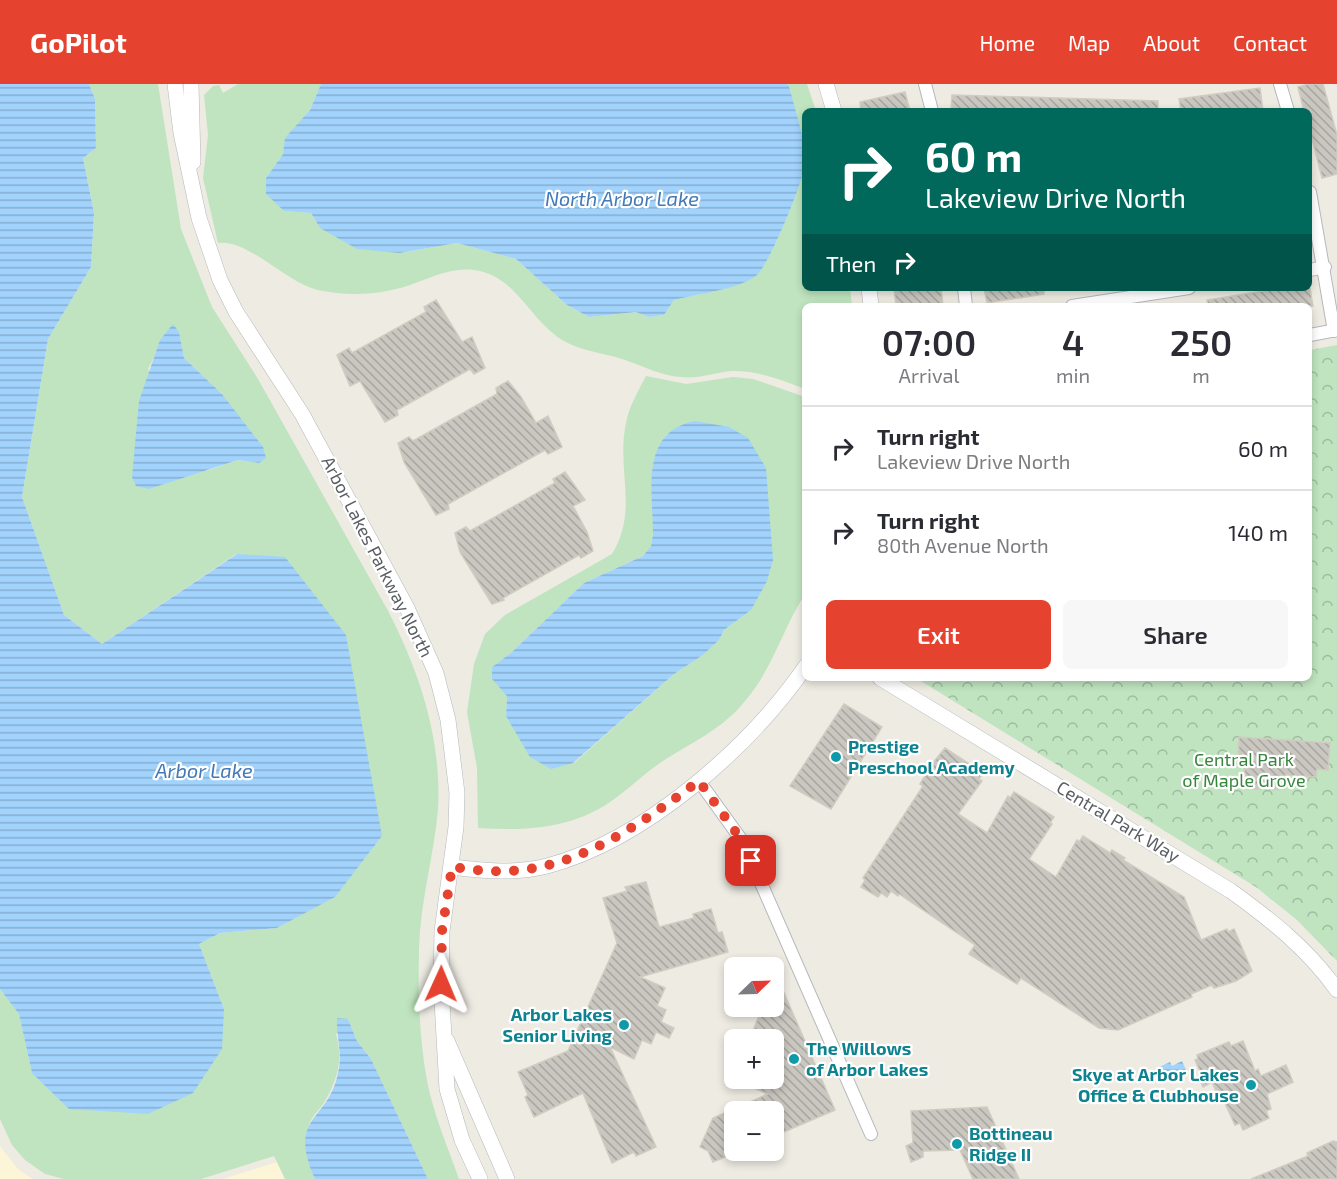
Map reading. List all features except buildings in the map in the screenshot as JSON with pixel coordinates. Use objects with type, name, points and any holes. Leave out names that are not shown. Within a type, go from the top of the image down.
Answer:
[{"type":"street","name":"Arbor Lakes Parkway North","points":[[175,84],[181,134],[209,252],[236,312],[302,414],[424,642],[438,683],[453,754],[456,827],[442,931],[441,984],[447,1089],[462,1140],[480,1179]]},
{"type":"street","name":"Arbor Lakes Parkway North","points":[[191,84],[193,180]]},
{"type":"street","points":[[826,84],[833,108]]},
{"type":"street","points":[[925,84],[931,108]]},
{"type":"street","points":[[1280,84],[1287,108]]},
{"type":"street","points":[[1312,204],[1335,331],[1312,335]]},
{"type":"street","points":[[1312,270],[1325,267]]},
{"type":"street","points":[[1092,303],[1170,291]]},
{"type":"street","points":[[452,867],[496,872],[521,870],[572,857],[628,829],[699,781],[737,747],[783,698],[802,672]]},
{"type":"street","name":"Central Park Way","points":[[885,681],[1231,891],[1278,925],[1309,955],[1337,990]]},
{"type":"street","points":[[699,781],[743,842],[871,1134]]},
{"type":"street","name":"Arbor Lakes Parkway North","points":[[444,1034],[507,1179]]},
{"type":"shaded area","points":[[0,1146],[18,1169],[33,1179],[0,1179]]},
{"type":"shaded area","points":[[277,1162],[285,1179],[223,1179]]},
{"type":"green space","points":[[89,84],[158,84],[181,229],[212,307],[258,379],[387,609],[399,632],[418,681],[432,731],[438,783],[436,827],[420,931],[420,1028],[432,1102],[459,1179],[428,1179],[371,1059],[357,1041],[348,1019],[336,1034],[339,1060],[333,1085],[308,1127],[307,1150],[315,1179],[285,1179],[274,1156],[201,1179],[64,1179],[45,1174],[25,1160],[12,1145],[0,1119],[0,989],[19,1013],[32,1073],[224,1009],[199,944],[220,933],[277,928],[334,897],[382,836],[236,554],[102,644],[64,615],[22,497],[48,339],[91,267],[94,213],[83,158],[96,148],[95,99]],"holes":[[[173,325],[179,333],[184,358],[222,394],[237,415],[259,463],[238,460],[206,471],[148,369],[162,340]]]},
{"type":"green space","points":[[238,84],[321,84],[310,110],[286,138],[283,154],[266,178],[284,211],[311,213],[320,228],[401,253],[457,243],[516,259],[567,305],[589,317],[637,312],[649,317],[664,315],[674,300],[725,288],[754,276],[761,269],[776,242],[802,175],[802,291],[850,291],[852,303],[802,303],[802,388],[769,376],[741,371],[694,377],[674,376],[572,345],[546,327],[503,282],[489,274],[474,270],[447,272],[394,290],[374,293],[343,294],[310,287],[296,281],[243,248],[230,243],[218,243],[203,178],[208,135],[204,95],[213,86],[219,85],[223,93]]},
{"type":"green space","points":[[787,84],[807,84],[815,108],[802,108],[802,143]]},
{"type":"green space","name":"Central Park of Maple Grove","points":[[1337,345],[1337,961],[1297,920],[1256,887],[921,681],[1312,681],[1312,350]]},
{"type":"green space","points":[[646,376],[686,384],[733,377],[753,379],[802,396],[802,599],[763,676],[736,711],[716,728],[660,763],[601,808],[585,816],[551,826],[515,829],[478,828],[477,768],[467,712],[474,664],[485,634],[505,615],[612,554],[620,538],[624,522],[626,506],[624,440],[627,417]],"holes":[[[653,534],[751,610],[724,630],[719,640],[703,655],[674,674],[574,763],[506,716],[507,696],[492,667],[512,652],[584,583],[643,556],[651,546]]]},
{"type":"water","name":"Arbor Lake","points":[[0,84],[89,84],[95,99],[96,148],[83,158],[94,213],[91,267],[48,339],[22,497],[64,615],[102,644],[237,554],[285,557],[346,635],[382,836],[335,897],[277,928],[220,933],[199,944],[224,1009],[222,1049],[193,1093],[148,1114],[69,1109],[32,1073],[19,1014],[0,989]]},
{"type":"water","name":"North Arbor Lake","points":[[321,84],[787,84],[802,135],[802,177],[770,254],[757,275],[750,280],[674,300],[664,315],[649,317],[636,312],[589,317],[567,305],[516,259],[457,243],[400,253],[357,249],[320,228],[311,213],[284,211],[266,194],[266,178],[283,154],[285,138],[310,110]]},
{"type":"water","points":[[173,324],[179,332],[184,358],[222,394],[263,447],[266,458],[259,463],[238,460],[149,489],[136,486],[132,477],[139,401],[160,340]]},
{"type":"water","points":[[695,421],[729,427],[748,438],[766,468],[773,560],[767,581],[751,610],[724,630],[719,640],[703,655],[674,674],[573,763],[551,769],[530,757],[506,716],[507,696],[492,679],[492,667],[512,652],[584,583],[643,556],[651,546],[653,534],[652,482],[657,450],[665,437],[677,427]]},
{"type":"water","points":[[337,1018],[348,1019],[357,1041],[371,1059],[428,1179],[315,1179],[305,1142],[307,1130],[326,1102],[338,1073],[340,1059]]},
{"type":"water","points":[[1182,1061],[1187,1072],[1176,1077],[1174,1073],[1164,1078],[1159,1067],[1170,1062],[1172,1066]]},
{"type":"place","name":"Prestige Preschool Academy","points":[[836,757]]},
{"type":"place","name":"Arbor Lakes Senior Living","points":[[624,1025]]},
{"type":"place","name":"The Willows of Arbor Lakes","points":[[794,1059]]},
{"type":"place","name":"Skye at Arbor Lakes Office & Clubhouse","points":[[1251,1085]]},
{"type":"place","name":"Bottineau Ridge II","points":[[957,1144]]},
{"type":"route","points":[[441,984],[442,931],[452,867],[496,872],[547,866],[572,857],[628,829],[699,781],[743,842],[751,861]]}]
